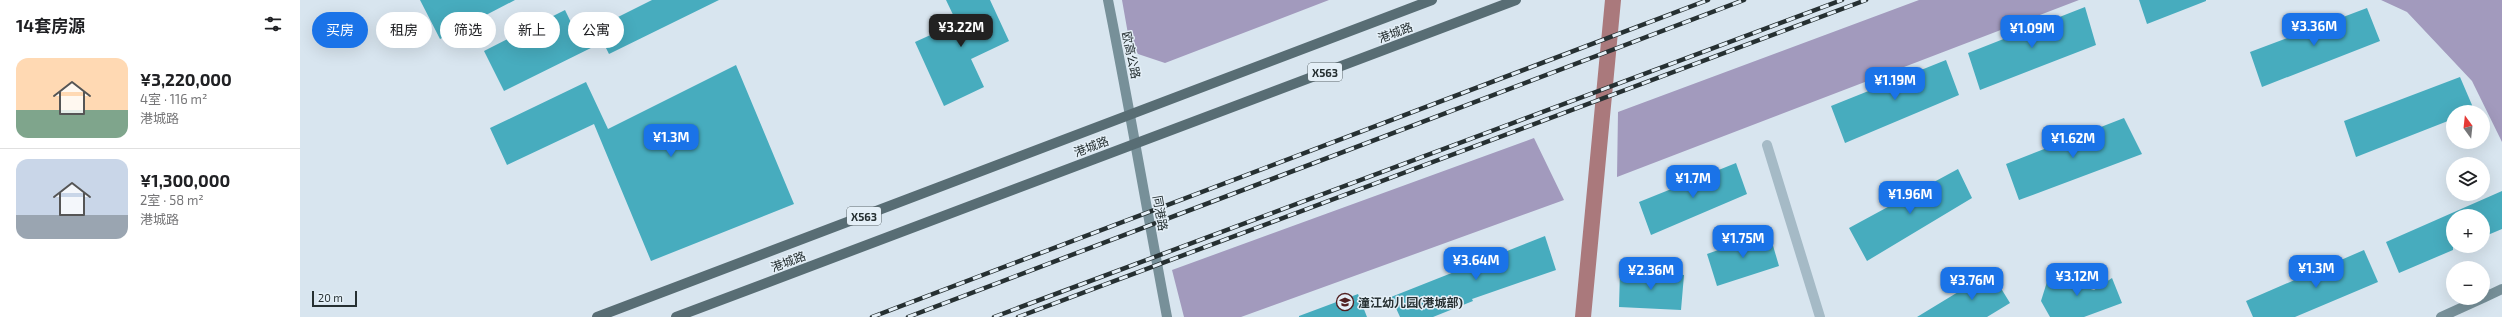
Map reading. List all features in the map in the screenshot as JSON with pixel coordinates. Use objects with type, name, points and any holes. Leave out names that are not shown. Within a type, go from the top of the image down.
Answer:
[{"type":"main road","name":"港城路","points":[[597,317],[1432,0]]},
{"type":"main road","name":"港城路","points":[[676,317],[1516,0]]},
{"type":"street","name":"欧高公路","points":[[1108,0],[1131,114]]},
{"type":"street","name":"同港路","points":[[1131,114],[1134,144],[1166,317]]},
{"type":"street","points":[[1767,145],[1820,317]]},
{"type":"street","points":[[2490,295],[2502,289]]},
{"type":"street","points":[[2441,317],[2468,305]]},
{"type":"shaded area","points":[[1122,0],[1329,0],[1165,63],[1138,54],[1128,34]]},
{"type":"shaded area","points":[[1919,0],[2079,0],[1617,177],[1618,112]]},
{"type":"shaded area","points":[[2381,0],[2502,0],[2502,142],[2490,118],[2490,105],[2484,105],[2472,81],[2407,12]]},
{"type":"shaded area","points":[[1534,138],[1564,200],[1241,317],[1184,317],[1172,270]]},
{"type":"building","points":[[420,0],[515,0],[492,12],[440,12],[440,39],[432,23],[432,12],[426,12]]},
{"type":"building","points":[[652,0],[719,0],[624,47],[624,14]]},
{"type":"building","points":[[946,0],[990,0],[1009,41],[971,59],[984,87],[944,106],[915,42],[957,23]]},
{"type":"building","points":[[2139,0],[2206,0],[2206,1],[2147,24]]},
{"type":"building","points":[[2085,7],[2096,45],[1980,90],[1968,53]]},
{"type":"building","points":[[2367,8],[2380,41],[2262,87],[2250,52]]},
{"type":"building","points":[[565,10],[568,16],[568,48],[591,48],[504,91],[484,51],[490,48],[496,48],[496,45],[504,41],[504,48],[560,48],[560,13]]},
{"type":"building","points":[[606,48],[621,48],[609,54]]},
{"type":"building","points":[[1946,60],[1959,95],[1845,143],[1831,106]]},
{"type":"building","points":[[736,65],[794,204],[651,261],[594,124],[507,165],[490,128],[586,82],[608,129]]},
{"type":"building","points":[[2460,77],[2472,105],[2446,105],[2446,122],[2356,157],[2344,121]]},
{"type":"building","points":[[2124,118],[2142,154],[2019,200],[2006,164]]},
{"type":"building","points":[[1736,163],[1747,194],[1651,235],[1639,202]]},
{"type":"building","points":[[1958,169],[1972,198],[1867,261],[1849,228]]},
{"type":"building","points":[[2502,191],[2502,229],[2490,234],[2490,209],[2461,209],[2479,201],[2490,201],[2490,196]]},
{"type":"building","points":[[2446,216],[2446,253],[2399,273],[2386,242]]},
{"type":"building","points":[[1769,232],[1779,266],[1717,286],[1707,254]]},
{"type":"building","points":[[1545,236],[1556,270],[1472,299],[1473,301],[1433,317],[1400,317],[1391,297]]},
{"type":"building","points":[[2364,250],[2378,282],[2295,317],[2253,317],[2246,301]]},
{"type":"building","points":[[2051,269],[2069,274],[2068,282],[2094,290],[2112,278],[2122,303],[2084,317],[2050,317],[2041,301]]},
{"type":"building","points":[[1620,271],[1684,275],[1681,310],[1619,307]]},
{"type":"building","points":[[1991,272],[2010,303],[1987,317],[1917,317]]},
{"type":"building","name":"潼江幼儿园(港城部)","points":[[1358,294],[1367,317],[1299,317],[1299,316]]},
{"type":"waterway","points":[[1583,317],[1613,0]]},
{"type":"railway","points":[[872,317],[1708,0]]},
{"type":"railway","points":[[908,317],[1744,0]]},
{"type":"railway","points":[[994,317],[1842,0]]},
{"type":"railway","points":[[1018,317],[1866,0]]},
{"type":"place","name":"潼江幼儿园(港城部)","points":[[1345,302]]}]
